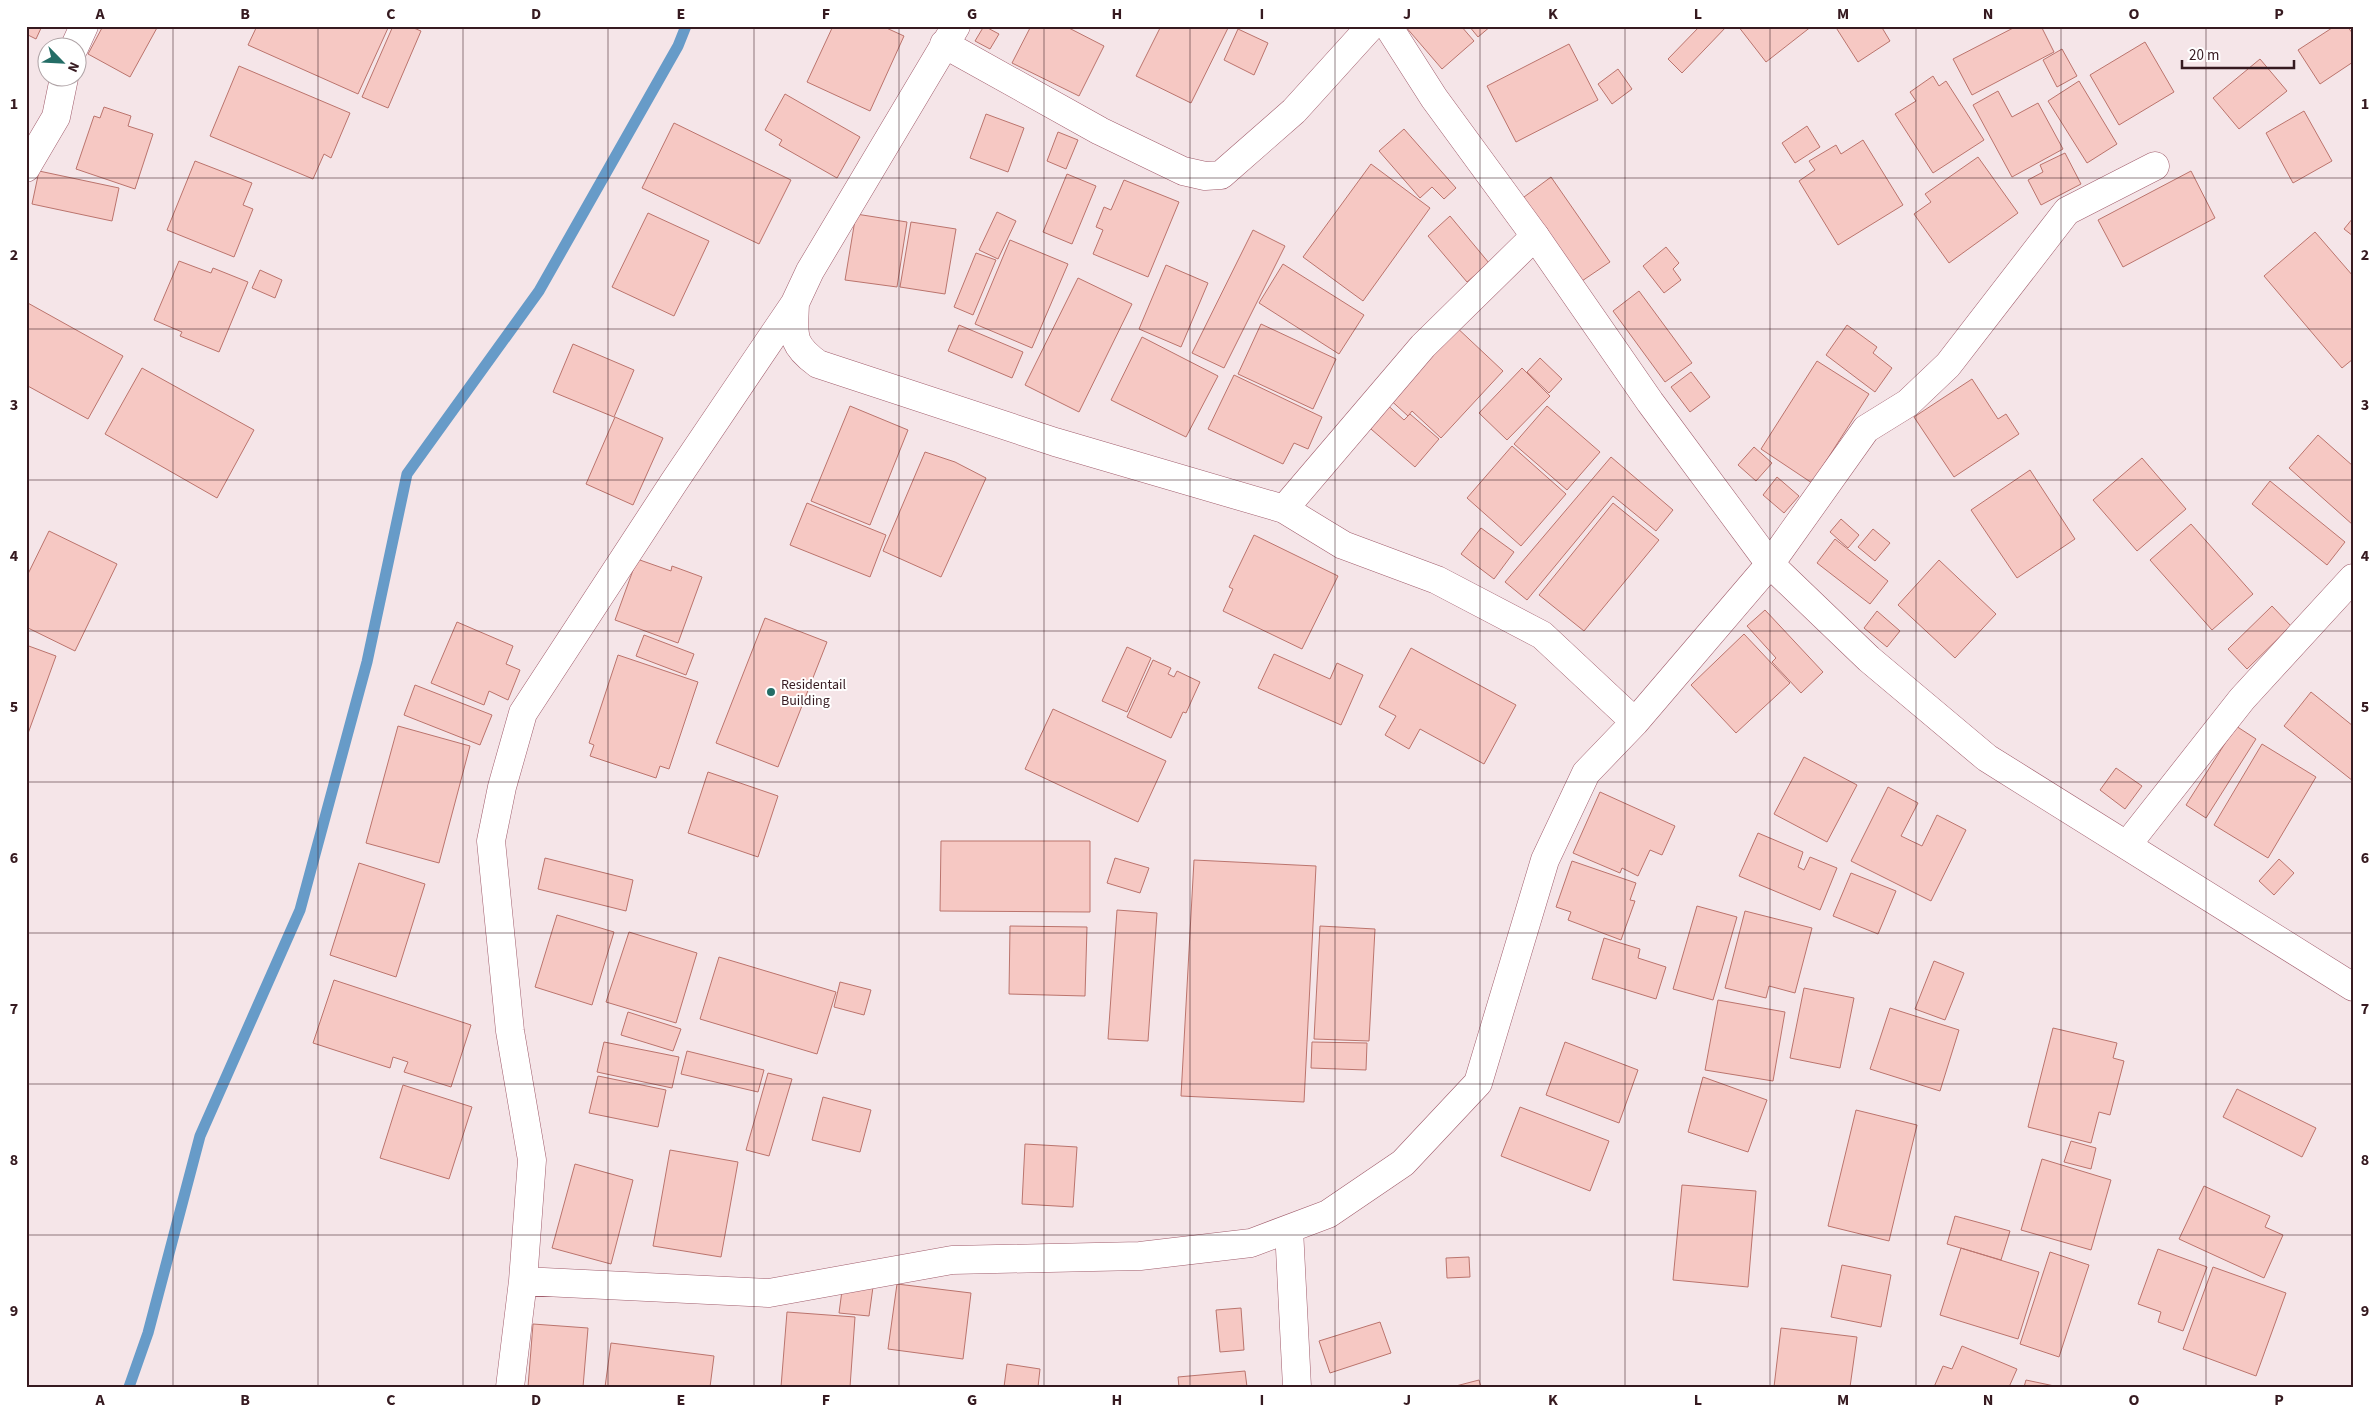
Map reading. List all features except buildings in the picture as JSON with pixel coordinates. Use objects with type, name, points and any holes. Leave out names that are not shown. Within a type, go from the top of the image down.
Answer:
[{"type":"street","points":[[79,38],[84,26]]},
{"type":"street","points":[[510,1387],[523,1281],[532,1160],[510,1031],[491,842],[502,786],[523,713],[674,482],[795,303],[810,270],[894,133],[950,35],[1100,131],[1184,172],[1205,176],[1221,174],[1294,111],[1371,26]]},
{"type":"street","points":[[1388,26],[1434,98],[1536,236],[1650,402],[1770,564],[1869,659],[1987,758],[2353,986]]},
{"type":"street","points":[[26,168],[56,117],[62,88]]},
{"type":"street","points":[[523,1281],[769,1293],[952,1260],[1140,1256],[1251,1243],[1328,1214],[1403,1163],[1478,1083],[1545,860],[1586,773],[1635,722],[1770,564],[1866,430],[1908,403],[1948,365],[2067,211],[2155,166]]},
{"type":"street","points":[[1284,509],[1423,346],[1536,236]]},
{"type":"street","points":[[795,303],[794,336],[803,354],[818,364],[1055,442],[1284,509],[1343,546],[1437,580],[1542,636],[1635,722]]},
{"type":"street","points":[[2127,845],[2242,699],[2353,578]]},
{"type":"street","points":[[1289,1229],[1297,1387]]},
{"type":"waterway","points":[[129,1387],[148,1333],[200,1136],[300,910],[367,662],[407,474],[539,291],[678,46],[686,26]]},
{"type":"place","name":"Residentail Building","points":[[771,692]]}]
